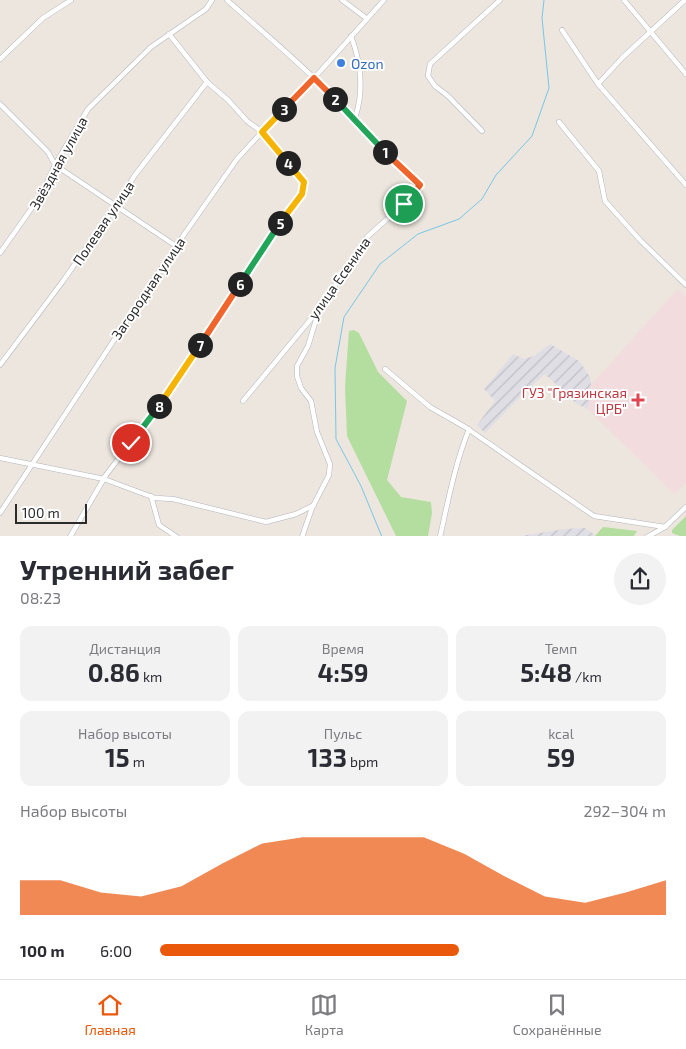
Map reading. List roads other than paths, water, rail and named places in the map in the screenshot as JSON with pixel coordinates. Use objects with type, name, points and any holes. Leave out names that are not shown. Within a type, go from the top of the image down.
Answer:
[{"type":"street","points":[[0,59],[43,18],[71,0]]},
{"type":"street","name":"Звёздная улица","points":[[0,253],[38,201],[55,165],[88,109],[151,47],[206,9],[212,0]]},
{"type":"street","name":"улица Есенина","points":[[227,0],[314,78],[355,118],[376,143],[420,185],[404,204],[367,237],[320,308],[243,401]]},
{"type":"street","points":[[342,0],[366,18]]},
{"type":"street","points":[[314,78],[384,0]]},
{"type":"street","points":[[482,131],[448,96],[435,86],[428,76],[430,64],[500,0]]},
{"type":"street","points":[[624,0],[686,74]]},
{"type":"street","points":[[598,84],[685,0]]},
{"type":"street","points":[[562,30],[598,84],[685,182]]},
{"type":"street","points":[[70,536],[104,479],[156,410],[278,225],[302,194],[304,182],[262,132],[247,121],[228,100],[207,82],[169,34]]},
{"type":"street","points":[[351,36],[356,49],[361,81],[359,106],[355,118]]},
{"type":"street","name":"Загородная улица","points":[[0,513],[176,246],[238,159],[314,78]]},
{"type":"street","name":"Полевая улица","points":[[0,365],[63,281],[135,176],[207,82]]},
{"type":"street","points":[[0,104],[48,152],[55,165],[176,246]]},
{"type":"street","points":[[559,122],[599,171],[605,201],[640,240],[686,285]]},
{"type":"street","points":[[302,536],[314,505],[330,474],[330,464],[317,432],[311,400],[301,388],[297,376],[298,366],[308,346],[320,308]]},
{"type":"street","points":[[385,370],[430,407],[469,430],[594,516],[665,527]]},
{"type":"street","points":[[440,536],[454,478],[469,430]]},
{"type":"street","points":[[0,458],[104,479],[151,496],[190,503],[266,522],[296,514],[314,505]]},
{"type":"street","points":[[151,496],[159,525],[174,536]]},
{"type":"street","points":[[647,536],[665,527],[686,508]]},
{"type":"waterway","points":[[382,536],[361,486],[336,439],[335,368],[344,317],[380,264],[418,234],[459,219],[482,199],[496,175],[532,136],[549,88],[542,18],[544,0]]},
{"type":"place","name":"Ozon","points":[[341,63]]},
{"type":"place","name":"ГУЗ \"Грязинская ЦРБ\"","points":[[638,400]]}]
